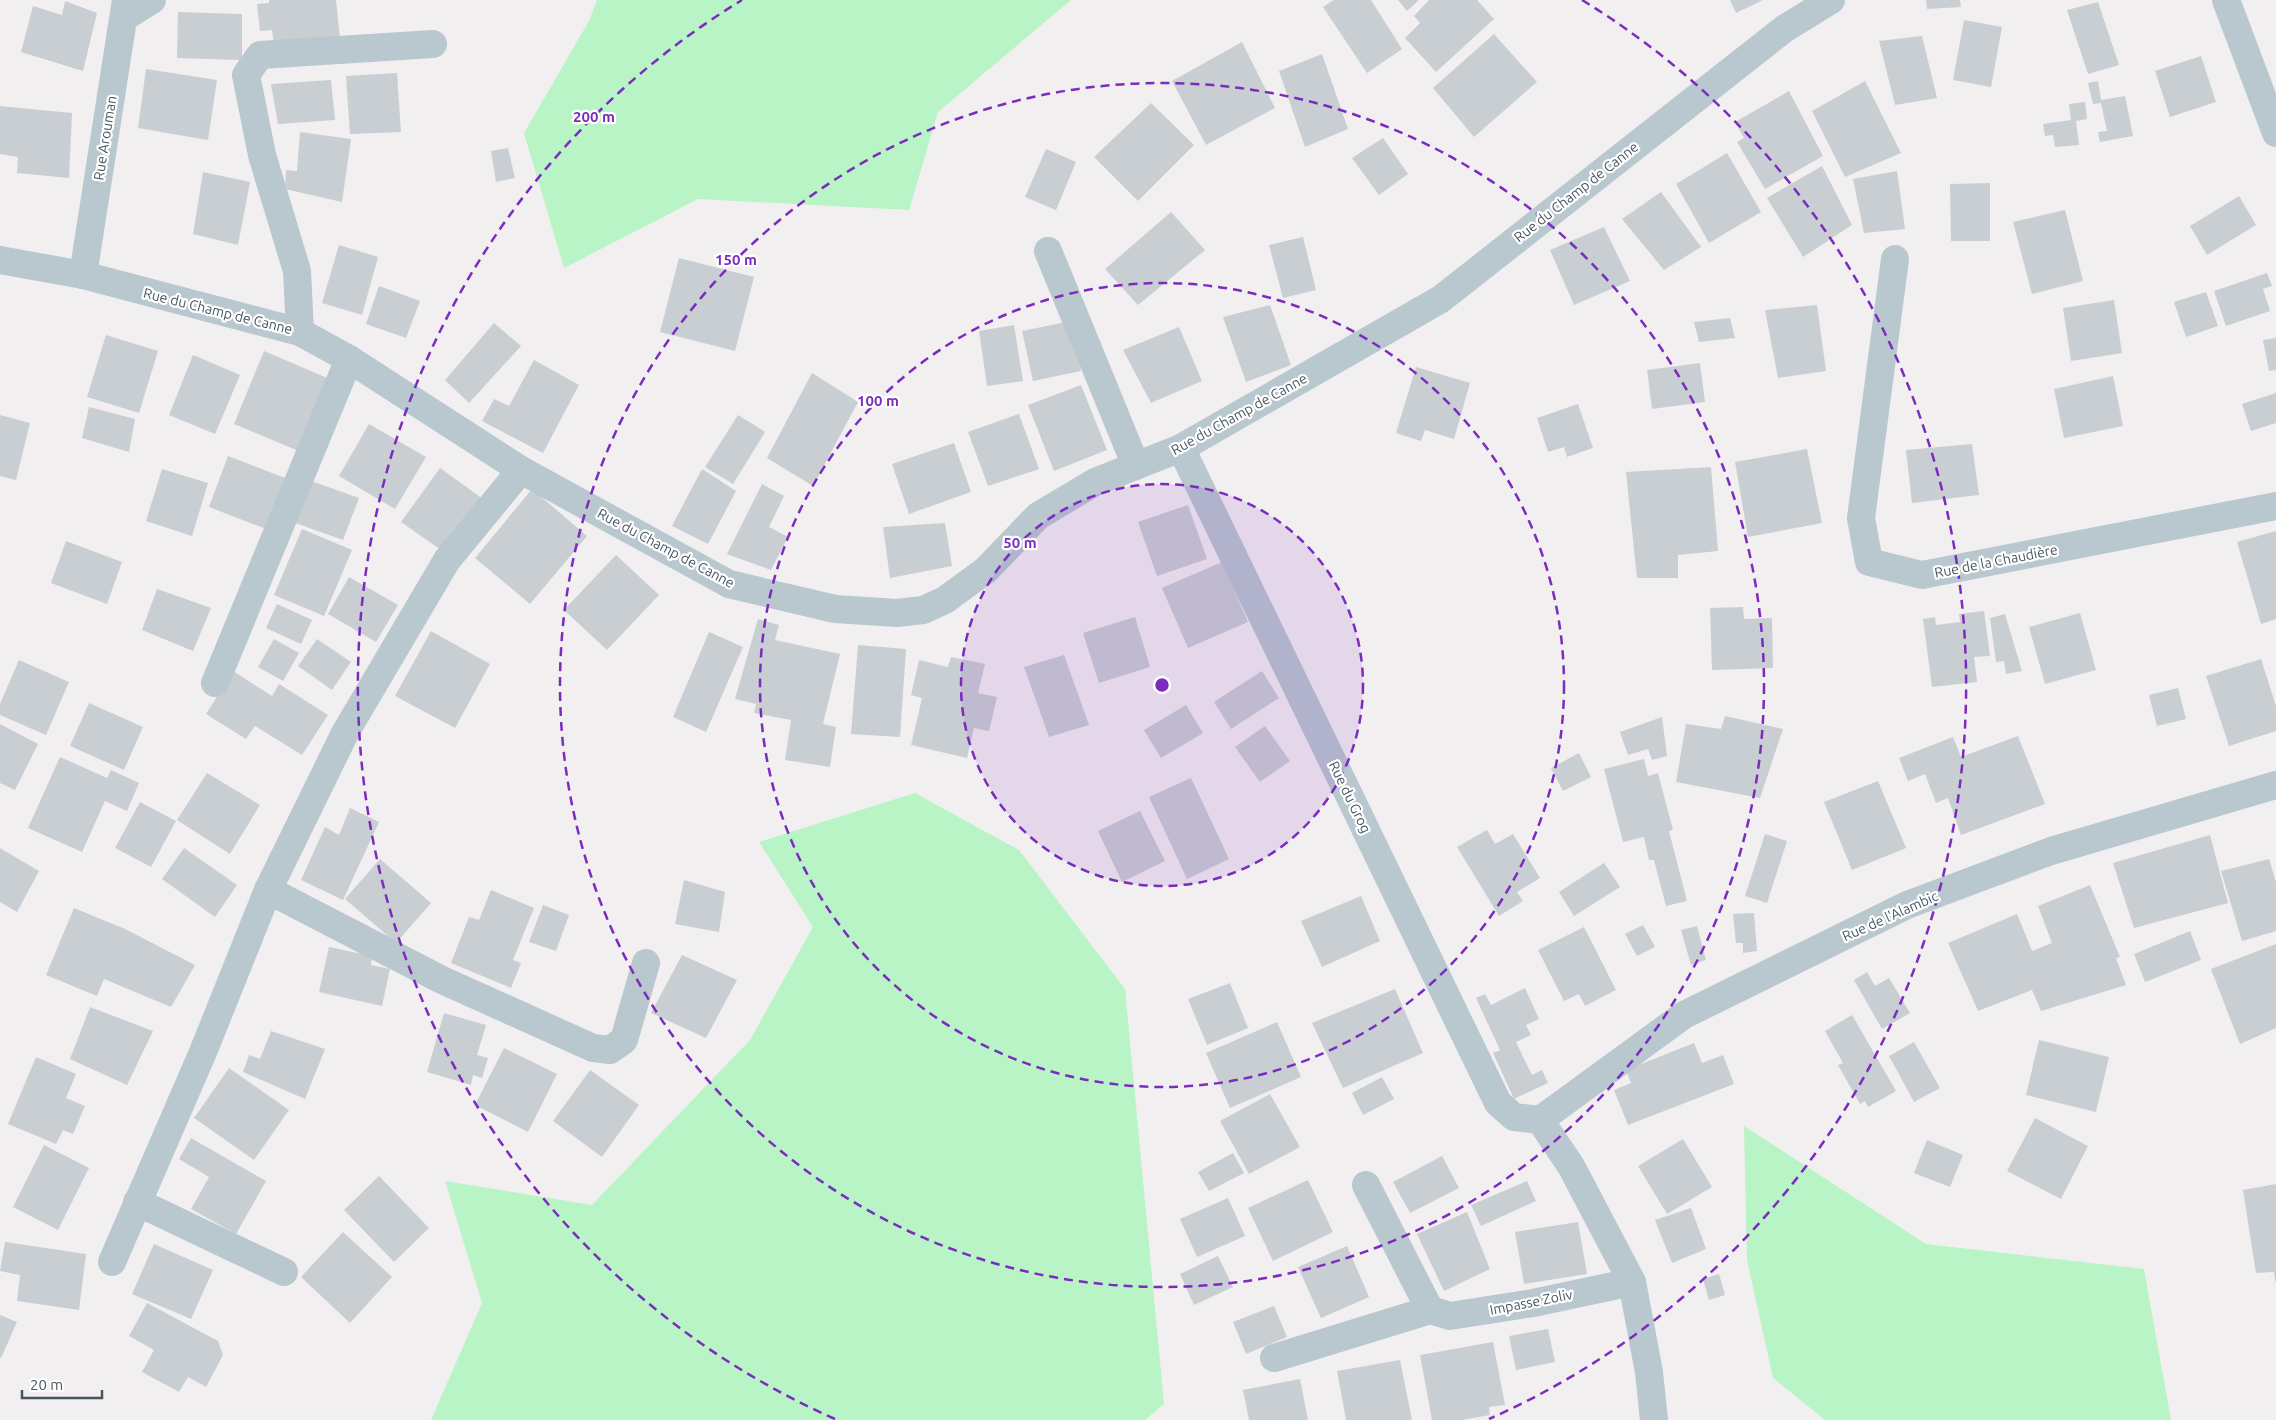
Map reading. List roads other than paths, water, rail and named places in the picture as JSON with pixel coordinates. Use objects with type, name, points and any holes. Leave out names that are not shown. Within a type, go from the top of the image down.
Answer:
[{"type":"street","points":[[126,8],[152,0]]},
{"type":"street","name":"Rue du Champ de Canne","points":[[0,260],[83,275],[300,332],[349,359],[521,470],[729,584],[836,610],[897,614],[922,610],[945,600],[986,570],[1038,516],[1095,482],[1182,448],[1441,299],[1784,29],[1832,0]]},
{"type":"street","points":[[2226,0],[2276,132]]},
{"type":"street","name":"Rue Arouman","points":[[83,275],[126,8]]},
{"type":"street","points":[[300,332],[297,271],[262,155],[246,74],[260,55],[432,44]]},
{"type":"street","points":[[1048,251],[1136,466]]},
{"type":"street","name":"Rue de la Chaudière","points":[[1895,259],[1861,518],[1869,562],[1922,575],[2276,506]]},
{"type":"street","points":[[215,683],[349,359]]},
{"type":"street","name":"Rue du Grog","points":[[1182,448],[1498,1104],[1514,1117],[1540,1120]]},
{"type":"street","points":[[112,1262],[203,1052],[268,890],[345,733],[447,560],[521,470]]},
{"type":"street","name":"Rue de l'Alambic","points":[[1540,1120],[1684,1015],[1907,905],[2051,851],[2276,786]]},
{"type":"street","points":[[268,890],[442,980],[593,1048],[610,1050],[624,1040],[646,963]]},
{"type":"street","points":[[1540,1120],[1571,1166],[1632,1282],[1650,1372],[1654,1420]]},
{"type":"street","points":[[1366,1185],[1430,1310]]},
{"type":"street","points":[[137,1202],[284,1272]]},
{"type":"street","name":"Impasse Zoliv","points":[[1274,1358],[1430,1310],[1450,1316],[1533,1304],[1632,1282]]}]
